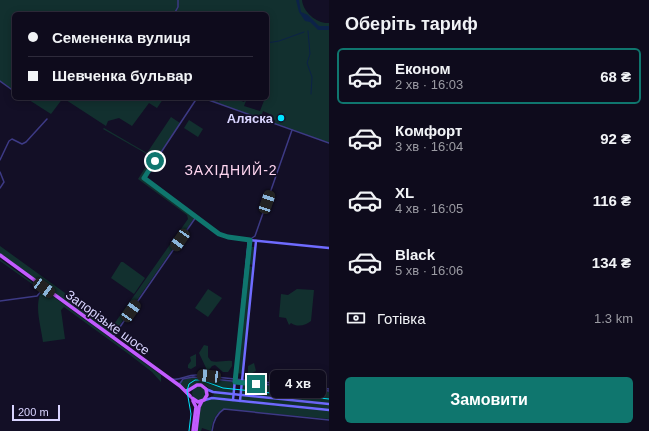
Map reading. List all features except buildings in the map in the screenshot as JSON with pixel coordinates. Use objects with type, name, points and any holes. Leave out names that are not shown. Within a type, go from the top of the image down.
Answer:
[{"type":"main road","name":"Запорізьке шосе","points":[[0,255],[186,391],[191,397]]},
{"type":"main road","points":[[186,391],[198,385],[206,388],[207,394],[199,406],[195,431]]},
{"type":"main road","points":[[191,389],[191,397],[196,406],[195,431]]},
{"type":"main road","points":[[191,397],[196,402],[203,400]]},
{"type":"street","points":[[175,12],[178,7],[178,0]]},
{"type":"street","points":[[0,81],[11,89]]},
{"type":"street","points":[[196,100],[144,178],[224,236],[256,241],[329,248]]},
{"type":"street","points":[[209,100],[329,143]]},
{"type":"street","points":[[0,160],[9,141],[12,140],[20,143],[26,142],[47,119]]},
{"type":"street","points":[[240,401],[254,266],[255,236],[292,130]]},
{"type":"street","points":[[0,172],[4,182],[0,188]]},
{"type":"street","points":[[112,338],[196,217]]},
{"type":"street","points":[[233,400],[250,240],[255,236]]},
{"type":"street","points":[[247,265],[254,266]]},
{"type":"street","points":[[0,301],[37,296],[44,288]]},
{"type":"street","points":[[165,376],[175,380],[192,374],[242,381],[328,391],[328,388],[242,381]]},
{"type":"street","points":[[179,386],[182,380],[190,377],[235,380]]},
{"type":"street","points":[[206,388],[213,392],[329,404]]},
{"type":"street","points":[[203,400],[212,398],[329,410]]},
{"type":"street","points":[[212,431],[214,420],[220,412],[224,410],[329,420]]},
{"type":"green space","points":[[0,0],[302,0],[305,9],[311,16],[320,22],[329,23],[329,143],[209,100],[219,102],[220,100],[239,100],[244,102],[246,100],[244,106],[260,111],[264,100],[269,100],[269,12],[12,12],[12,90],[0,81]],"holes":[[[263,111],[272,115],[275,121],[274,122],[261,117]]]},
{"type":"green space","points":[[29,100],[62,100],[51,114]]},
{"type":"green space","points":[[66,100],[162,100],[157,108],[149,103],[132,126],[119,118],[108,121],[106,126]]},
{"type":"green space","points":[[171,117],[180,123],[143,178],[195,217],[112,336],[0,254],[0,246],[112,327],[188,219],[187,215],[138,179],[152,157],[103,129],[104,128],[147,153]]},
{"type":"green space","points":[[189,120],[203,129],[198,137],[184,128]]},
{"type":"green space","points":[[250,247],[255,247],[253,265],[248,264]]},
{"type":"green space","points":[[0,259],[36,285],[35,286],[0,261]]},
{"type":"green space","points":[[121,262],[145,278],[134,294],[111,278]]},
{"type":"green space","points":[[248,266],[253,267],[242,374],[237,373]]},
{"type":"green space","points":[[43,289],[161,375],[161,382],[152,372],[64,307],[61,310],[65,339],[43,342],[39,321],[38,301]]},
{"type":"green space","points":[[208,289],[222,298],[208,317],[195,308]]},
{"type":"green space","points":[[297,289],[314,290],[311,321],[302,325],[294,325],[291,323],[289,325],[286,318],[279,317],[281,294],[288,295]]},
{"type":"green space","points":[[204,345],[208,346],[208,357],[211,361],[232,361],[232,366],[228,372],[223,372],[215,365],[207,370],[199,353]]},
{"type":"green space","points":[[196,354],[196,366],[191,369],[188,368],[191,361],[190,357]]},
{"type":"green space","points":[[254,363],[256,371],[248,375],[248,366]]},
{"type":"green space","points":[[200,377],[235,382],[233,393],[213,391],[203,384],[196,384],[189,389],[186,389],[177,383],[189,378]]},
{"type":"green space","points":[[243,383],[329,392],[329,403],[242,394]]},
{"type":"green space","points":[[196,386],[202,386],[206,390],[206,396],[202,400],[196,400],[192,396],[192,390]]},
{"type":"green space","points":[[214,393],[233,395],[233,399],[213,397]]},
{"type":"green space","points":[[241,396],[329,405],[329,409],[241,400]]},
{"type":"green space","points":[[212,399],[329,411],[329,419],[224,409],[214,418],[211,431],[202,428],[201,431],[197,431],[200,407],[203,402]]},
{"type":"water","points":[[296,0],[299,0],[301,12],[308,15],[319,26],[329,26],[329,30],[318,30],[310,22],[305,21],[299,12]]},
{"type":"waterway","points":[[308,31],[310,54],[307,63],[312,77],[311,94]]},
{"type":"waterway","points":[[269,43],[279,41],[304,32]]},
{"type":"tram line","points":[[189,431],[191,414],[187,391],[189,384],[195,380],[201,380],[223,388],[329,399]]},
{"type":"place","name":"Аляска","points":[[281,118]]},
{"type":"district","name":"ЗАХІДНИЙ-2","points":[[231,170]]},
{"type":"route","points":[[155,161],[144,178],[219,234],[228,237],[250,240],[235,382],[256,384]]}]
